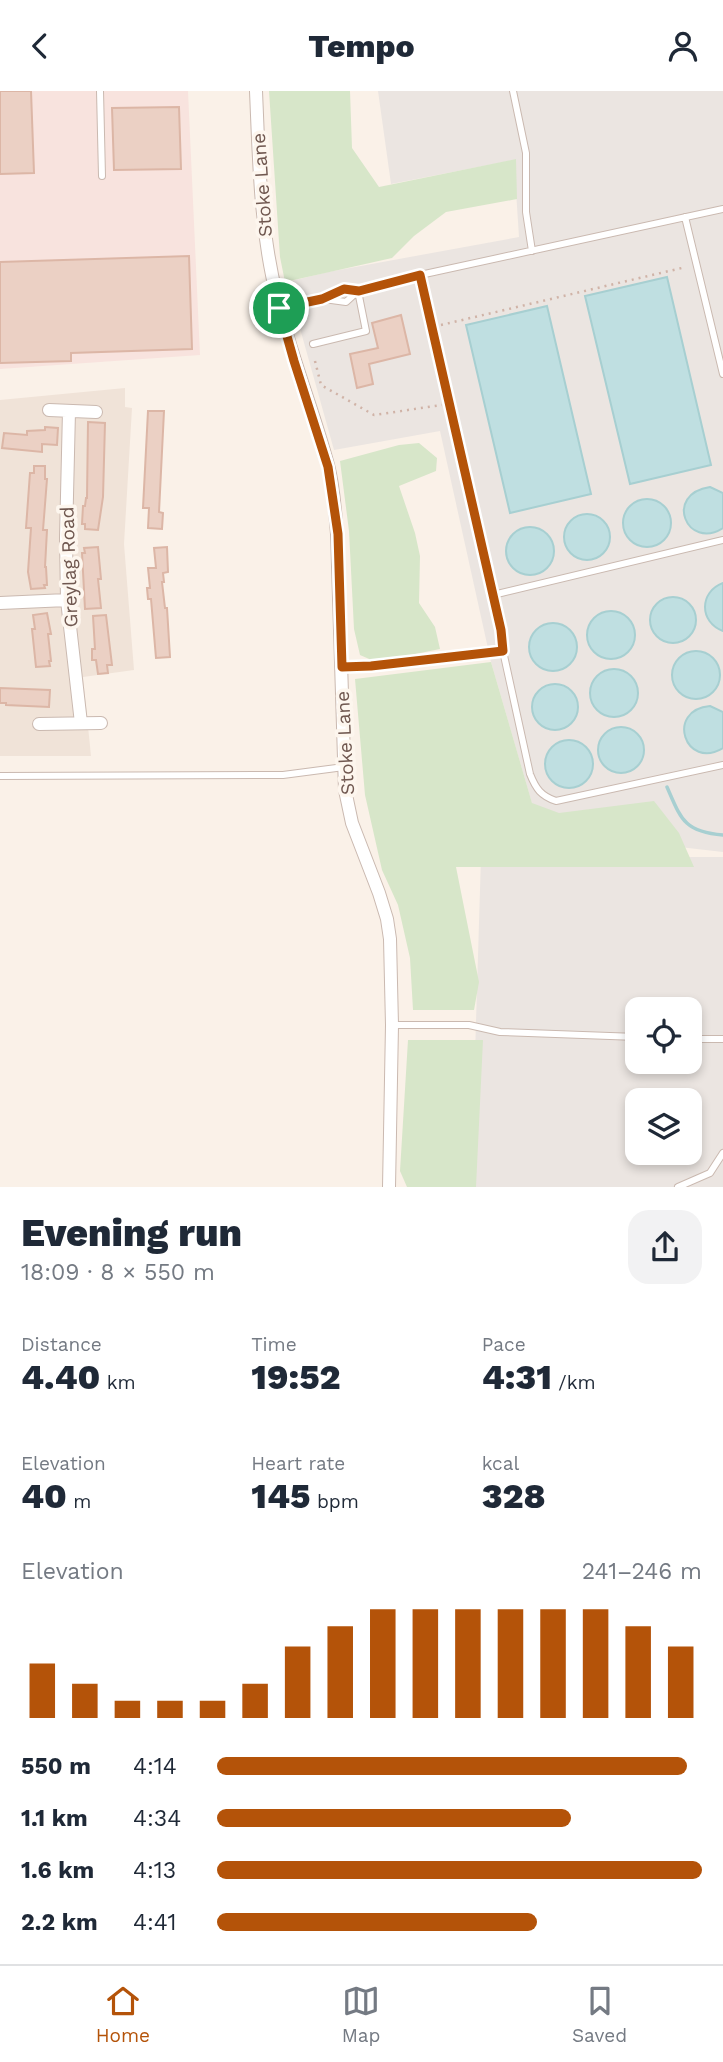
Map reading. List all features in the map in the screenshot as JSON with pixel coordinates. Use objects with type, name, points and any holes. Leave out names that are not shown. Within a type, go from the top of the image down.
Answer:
[{"type":"street","name":"Stoke Lane","points":[[256,91],[260,186],[270,265],[294,361],[328,467],[338,534],[345,790],[352,823],[387,919],[390,939],[393,1025],[389,1187]]},
{"type":"street","points":[[49,410],[96,411]]},
{"type":"street","name":"Greylag Road","points":[[69,411],[67,600],[81,723]]},
{"type":"street","points":[[0,603],[67,600]]},
{"type":"street","points":[[39,724],[101,723]]},
{"type":"lane","points":[[100,91],[102,176]]},
{"type":"lane","points":[[513,91],[526,153],[526,212],[532,251]]},
{"type":"lane","points":[[279,308],[322,299],[344,289],[359,291],[420,275],[723,209]]},
{"type":"lane","points":[[685,217],[723,375]]},
{"type":"lane","points":[[420,275],[501,630],[503,651],[530,774],[536,788],[545,797],[556,800],[723,765]]},
{"type":"lane","points":[[322,299],[346,302],[359,291]]},
{"type":"lane","points":[[313,344],[366,331],[359,291]]},
{"type":"lane","points":[[493,595],[723,540]]},
{"type":"lane","points":[[342,667],[503,651]]},
{"type":"lane","points":[[0,776],[283,775],[345,767]]},
{"type":"lane","points":[[393,1025],[469,1025],[500,1032],[625,1037]]},
{"type":"lane","points":[[702,1039],[723,1039]]},
{"type":"lane","points":[[678,1187],[710,1173],[723,1153]]},
{"type":"path","points":[[433,337],[439,325],[696,264]]},
{"type":"path","points":[[315,361],[321,385],[374,415],[448,404]]},
{"type":"shaded area","points":[[0,91],[188,91],[200,355],[0,369]]},
{"type":"shaded area","points":[[378,91],[723,91],[723,852],[540,831],[491,662],[440,431],[334,450],[287,282],[519,237],[514,160],[391,184]]},
{"type":"shaded area","points":[[125,388],[125,407],[132,408],[124,544],[134,670],[83,677],[91,756],[0,756],[0,400]]},
{"type":"shaded area","points":[[481,857],[723,857],[723,1187],[471,1187]]},
{"type":"green space","points":[[269,91],[350,91],[352,148],[379,187],[516,159],[517,199],[446,212],[414,236],[392,258],[285,282],[280,257]]},
{"type":"green space","points":[[419,443],[437,458],[436,471],[399,486],[420,556],[419,603],[435,627],[440,649],[376,662],[360,655],[354,629],[349,531],[340,461],[399,445]]},
{"type":"green space","points":[[491,662],[532,803],[559,813],[654,801],[679,833],[694,867],[456,867],[479,982],[474,1010],[413,1010],[410,958],[398,905],[382,870],[365,795],[355,679]]},
{"type":"green space","points":[[408,1040],[483,1040],[476,1187],[407,1187],[400,1171]]},
{"type":"water","points":[[667,277],[711,465],[630,484],[585,296]]},
{"type":"water","points":[[547,306],[591,494],[510,513],[466,325]]},
{"type":"water","points":[[710,487],[723,493],[723,528],[710,533],[699,532],[685,519],[684,509],[687,500],[696,492]]},
{"type":"water","points":[[647,499],[664,506],[671,523],[664,540],[647,547],[630,540],[623,523],[630,506]]},
{"type":"water","points":[[587,514],[603,521],[610,537],[603,553],[587,560],[571,553],[564,537],[571,521]]},
{"type":"water","points":[[530,527],[547,534],[554,551],[547,568],[530,575],[513,568],[506,551],[513,534]]},
{"type":"water","points":[[723,583],[723,631],[710,621],[705,607],[710,593]]},
{"type":"water","points":[[673,597],[689,604],[696,620],[689,636],[673,643],[657,636],[650,620],[657,604]]},
{"type":"water","points":[[611,611],[620,612],[628,618],[634,626],[634,644],[628,652],[620,658],[611,659],[602,658],[594,652],[588,644],[587,635],[588,626],[594,618],[602,612]]},
{"type":"water","points":[[553,623],[570,630],[577,647],[570,664],[553,671],[536,664],[529,647],[536,630]]},
{"type":"water","points":[[696,651],[713,658],[720,675],[713,692],[696,699],[679,692],[672,675],[679,658]]},
{"type":"water","points":[[614,669],[631,676],[638,693],[631,710],[614,717],[597,710],[590,693],[597,676]]},
{"type":"water","points":[[555,684],[572,690],[578,707],[572,724],[555,730],[538,724],[532,707],[538,690]]},
{"type":"water","points":[[710,706],[723,712],[723,748],[710,753],[699,752],[690,746],[684,727],[688,717],[696,710]]},
{"type":"water","points":[[621,727],[637,734],[644,750],[637,766],[621,773],[605,766],[598,750],[605,734]]},
{"type":"water","points":[[569,740],[586,747],[593,764],[586,781],[569,788],[552,781],[545,764],[552,747]]},
{"type":"building","points":[[0,91],[31,91],[34,173],[0,174]]},
{"type":"building","points":[[179,107],[181,169],[114,170],[112,108]]},
{"type":"building","points":[[189,256],[192,349],[71,353],[71,361],[0,363],[0,262]]},
{"type":"building","points":[[401,315],[410,354],[369,364],[373,384],[357,388],[350,354],[378,348],[372,323]]},
{"type":"building","points":[[148,411],[164,411],[159,512],[163,513],[162,529],[148,528],[149,508],[143,508]]},
{"type":"building","points":[[88,422],[105,423],[103,497],[98,530],[85,529],[85,524],[82,524],[83,506],[87,498]]},
{"type":"building","points":[[45,427],[58,428],[57,445],[42,444],[42,452],[2,448],[4,433],[27,435],[27,431],[45,430]]},
{"type":"building","points":[[34,466],[45,466],[47,479],[43,530],[47,530],[47,585],[44,585],[45,588],[31,589],[28,572],[31,528],[26,528],[30,473],[34,473]]},
{"type":"building","points":[[98,547],[101,608],[85,609],[82,553],[85,553],[84,548]]},
{"type":"building","points":[[167,547],[168,572],[163,573],[162,582],[167,608],[170,657],[156,658],[151,599],[148,599],[147,588],[150,588],[148,568],[156,568],[154,548]]},
{"type":"building","points":[[47,613],[51,634],[48,634],[50,666],[36,667],[33,615]]},
{"type":"building","points":[[106,615],[112,665],[107,665],[108,673],[98,674],[96,660],[92,660],[92,649],[95,649],[93,616]]},
{"type":"building","points":[[0,688],[50,690],[49,707],[0,703]]},
{"type":"waterway","points":[[667,787],[676,808],[686,822],[700,831],[723,835]]},
{"type":"route","points":[[420,275],[501,630],[503,651],[342,667],[335,504],[328,467],[279,308],[322,299],[344,289],[359,291],[420,275]]}]
